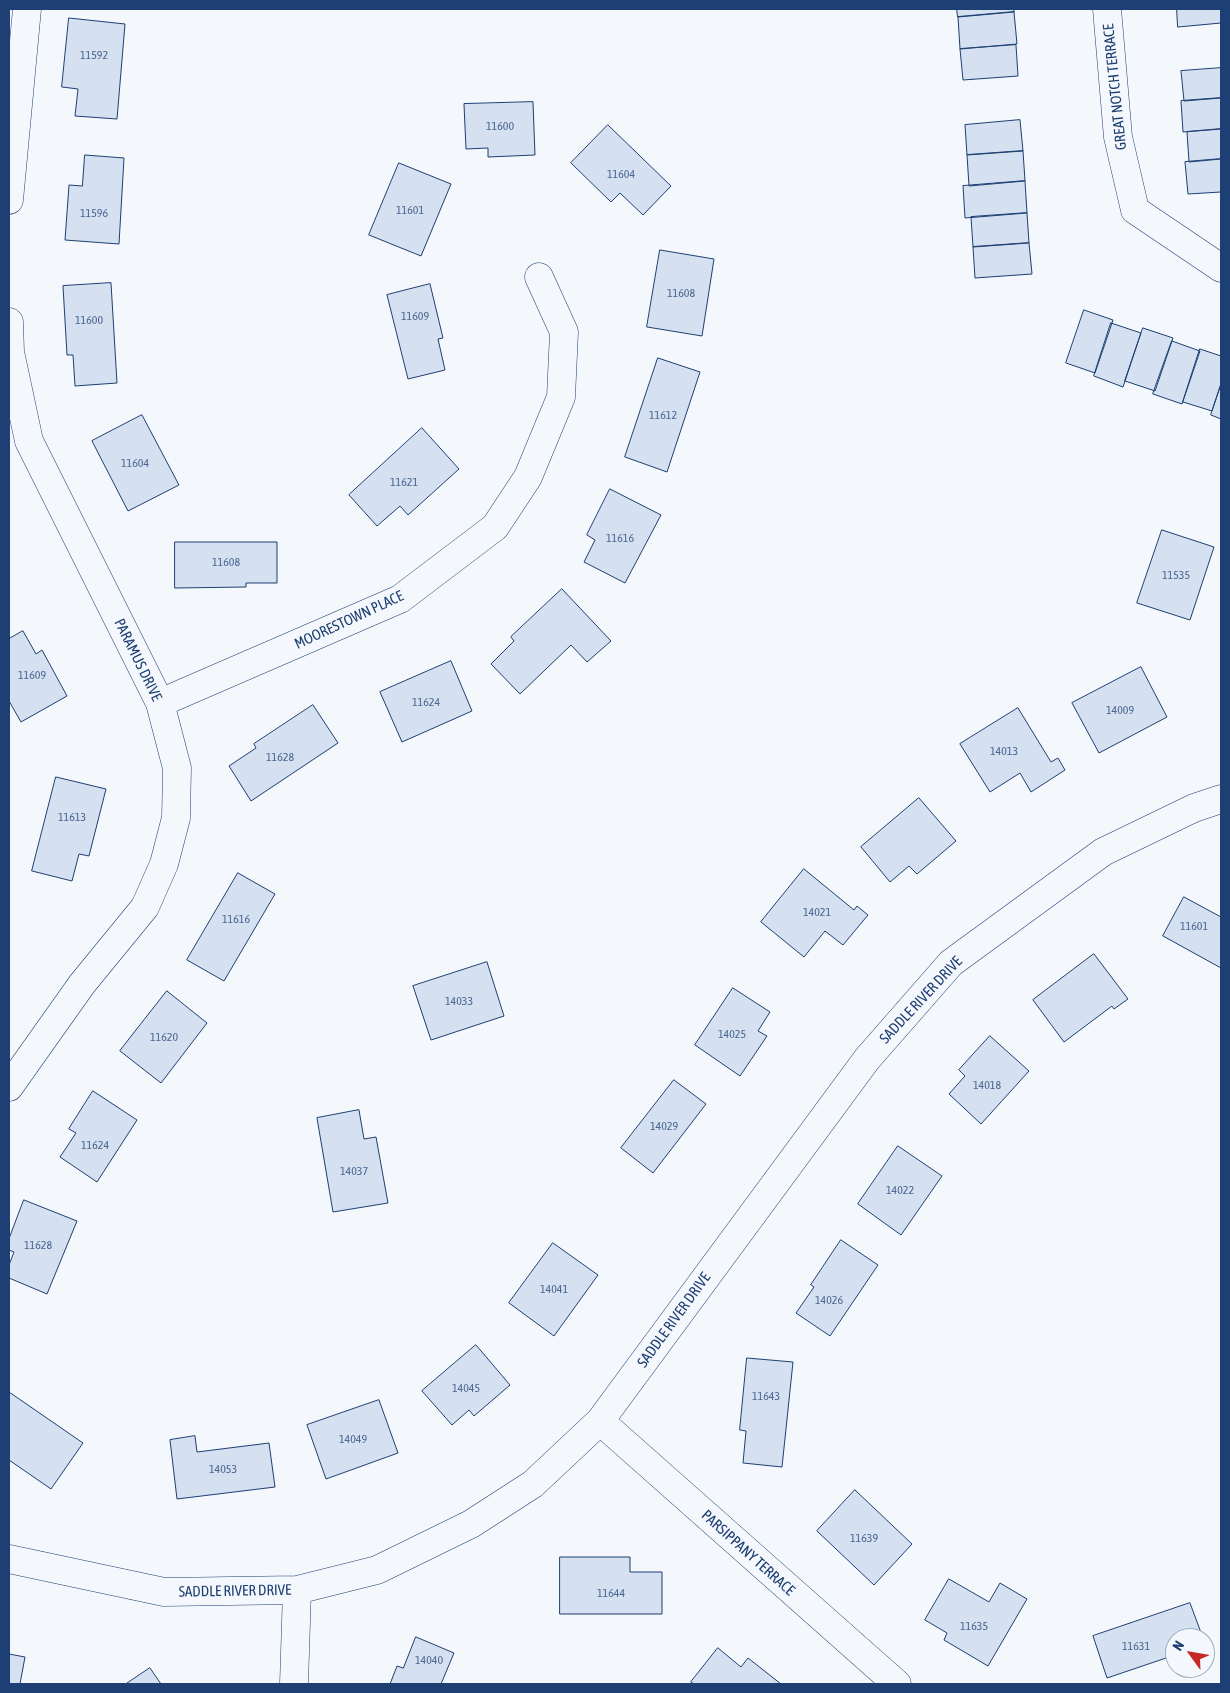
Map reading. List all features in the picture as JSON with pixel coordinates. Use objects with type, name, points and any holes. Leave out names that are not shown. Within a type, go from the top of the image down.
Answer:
[{"type":"street","points":[[9,200],[27,9]]},
{"type":"street","name":"GREAT NOTCH TERRACE","points":[[1107,9],[1118,137],[1135,210],[1221,268]]},
{"type":"street","name":"MOORESTOWN PLACE","points":[[160,702],[400,599],[495,527],[528,477],[562,397],[564,332],[539,277]]},
{"type":"street","name":"PARAMUS DRIVE","points":[[9,322],[10,352],[29,441],[160,702],[177,768],[176,818],[164,864],[145,907],[82,984],[9,1086]]},
{"type":"street","name":"SADDLE RIVER DRIVE","points":[[9,1559],[164,1592],[298,1590],[377,1570],[471,1524],[533,1484],[600,1421],[866,1059],[951,964],[1103,852],[1194,808],[1221,799]]},
{"type":"street","name":"PARSIPPANY TERRACE","points":[[600,1421],[896,1684]]},
{"type":"street","points":[[294,1684],[298,1590]]},
{"type":"building","points":[[957,9],[1014,9],[1014,12],[958,17]]},
{"type":"building","points":[[1177,9],[1221,9],[1221,23],[1178,27]]},
{"type":"building","points":[[1014,12],[1017,44],[960,49],[958,17]]},
{"type":"building","points":[[69,18],[125,24],[117,119],[75,116],[78,89],[62,87]]},
{"type":"building","points":[[1016,45],[1018,76],[963,80],[960,49]]},
{"type":"building","points":[[1221,68],[1221,98],[1184,101],[1181,71]]},
{"type":"building","points":[[1221,98],[1221,129],[1183,132],[1181,101]]},
{"type":"building","points":[[533,102],[535,155],[488,157],[488,148],[466,149],[464,104]]},
{"type":"building","points":[[1020,120],[1023,151],[967,155],[965,125]]},
{"type":"building","points":[[608,125],[671,186],[643,215],[620,193],[611,202],[571,163]]},
{"type":"building","points":[[1221,129],[1221,159],[1189,162],[1187,132]]},
{"type":"building","points":[[1023,151],[1025,181],[969,186],[967,155]]},
{"type":"building","points":[[85,155],[124,158],[119,244],[65,240],[69,185],[82,186]]},
{"type":"building","points":[[1221,159],[1221,192],[1188,194],[1185,162]]},
{"type":"building","points":[[399,163],[451,184],[421,256],[369,235]]},
{"type":"building","points":[[1025,181],[1027,213],[965,218],[963,186]]},
{"type":"building","points":[[1027,213],[1029,243],[973,247],[971,217]]},
{"type":"building","points":[[1029,243],[1032,274],[975,278],[973,247]]},
{"type":"building","points":[[660,250],[714,259],[702,336],[647,327]]},
{"type":"building","points":[[111,283],[117,383],[75,386],[73,355],[67,355],[63,286]]},
{"type":"building","points":[[430,284],[443,338],[438,339],[445,370],[408,379],[387,295]]},
{"type":"building","points":[[1084,310],[1113,320],[1095,373],[1066,363]]},
{"type":"building","points":[[1111,323],[1141,333],[1123,387],[1094,376]]},
{"type":"building","points":[[1143,328],[1173,338],[1155,391],[1125,381]]},
{"type":"building","points":[[1172,341],[1200,351],[1182,404],[1153,394]]},
{"type":"building","points":[[1200,349],[1221,356],[1221,384],[1212,411],[1183,402]]},
{"type":"building","points":[[658,358],[700,372],[667,472],[625,457]]},
{"type":"building","points":[[1221,384],[1221,419],[1211,415]]},
{"type":"building","points":[[142,415],[179,485],[128,511],[92,441]]},
{"type":"building","points":[[422,428],[459,469],[408,515],[400,506],[377,526],[349,495]]},
{"type":"building","points":[[610,489],[661,515],[625,583],[584,562],[595,540],[587,535]]},
{"type":"building","points":[[1162,530],[1214,547],[1190,620],[1137,603]]},
{"type":"building","points":[[175,542],[277,542],[277,583],[246,583],[246,587],[175,588]]},
{"type":"building","points":[[562,589],[611,641],[587,662],[571,645],[520,694],[491,664],[514,641],[511,637]]},
{"type":"building","points":[[23,631],[36,654],[42,650],[67,696],[21,722],[9,701],[9,639]]},
{"type":"building","points":[[451,661],[472,711],[402,742],[380,692]]},
{"type":"building","points":[[1141,667],[1167,717],[1099,753],[1072,703]]},
{"type":"building","points":[[313,705],[338,743],[251,801],[229,766],[256,748],[254,744]]},
{"type":"building","points":[[1018,708],[1051,762],[1058,758],[1065,770],[1031,792],[1020,773],[990,792],[960,744]]},
{"type":"building","points":[[56,777],[106,789],[89,856],[79,854],[72,881],[32,871]]},
{"type":"building","points":[[919,798],[956,841],[917,874],[909,866],[890,882],[861,847]]},
{"type":"building","points":[[804,869],[854,910],[857,906],[868,915],[843,945],[825,931],[804,957],[761,922]]},
{"type":"building","points":[[238,873],[275,894],[224,981],[187,960]]},
{"type":"building","points":[[1184,897],[1221,917],[1221,968],[1163,936]]},
{"type":"building","points":[[1094,954],[1128,999],[1114,1009],[1112,1006],[1064,1042],[1033,1000]]},
{"type":"building","points":[[487,962],[504,1016],[431,1040],[413,986]]},
{"type":"building","points":[[733,988],[770,1012],[758,1031],[767,1036],[740,1076],[695,1045]]},
{"type":"building","points":[[167,991],[207,1023],[161,1083],[120,1051]]},
{"type":"building","points":[[990,1036],[1029,1071],[981,1124],[949,1094],[965,1076],[959,1070]]},
{"type":"building","points":[[674,1080],[706,1104],[653,1173],[621,1148]]},
{"type":"building","points":[[93,1091],[137,1120],[97,1182],[60,1157],[76,1133],[69,1129]]},
{"type":"building","points":[[359,1110],[364,1139],[376,1137],[388,1203],[333,1212],[317,1118]]},
{"type":"building","points":[[898,1146],[942,1176],[901,1235],[858,1204]]},
{"type":"building","points":[[24,1200],[77,1221],[47,1294],[9,1278],[9,1265],[14,1252],[9,1250],[9,1239]]},
{"type":"building","points":[[841,1240],[878,1265],[830,1336],[796,1313],[814,1287],[811,1285]]},
{"type":"building","points":[[553,1243],[598,1275],[554,1336],[509,1303]]},
{"type":"building","points":[[476,1345],[510,1385],[474,1416],[469,1410],[452,1425],[422,1391]]},
{"type":"building","points":[[747,1358],[793,1362],[782,1467],[743,1463],[746,1431],[740,1430]]},
{"type":"building","points":[[9,1392],[83,1443],[51,1489],[9,1460]]},
{"type":"building","points":[[379,1400],[398,1453],[326,1479],[307,1425]]},
{"type":"building","points":[[195,1436],[197,1452],[269,1443],[275,1487],[177,1499],[170,1440]]},
{"type":"building","points":[[855,1490],[912,1544],[874,1585],[817,1531]]},
{"type":"building","points":[[560,1557],[630,1557],[630,1572],[662,1572],[662,1614],[560,1614]]},
{"type":"building","points":[[949,1579],[989,1602],[1000,1583],[1027,1599],[988,1666],[944,1640],[947,1633],[925,1620]]},
{"type":"building","points":[[1190,1603],[1199,1628],[1165,1628],[1165,1658],[1107,1678],[1093,1636]]},
{"type":"building","points":[[416,1637],[454,1653],[441,1684],[390,1684],[397,1666],[403,1668]]},
{"type":"building","points":[[718,1648],[741,1667],[748,1658],[781,1684],[694,1684],[691,1682]]},
{"type":"building","points":[[9,1654],[25,1657],[20,1684],[9,1684]]},
{"type":"building","points":[[150,1668],[161,1684],[126,1684]]}]
